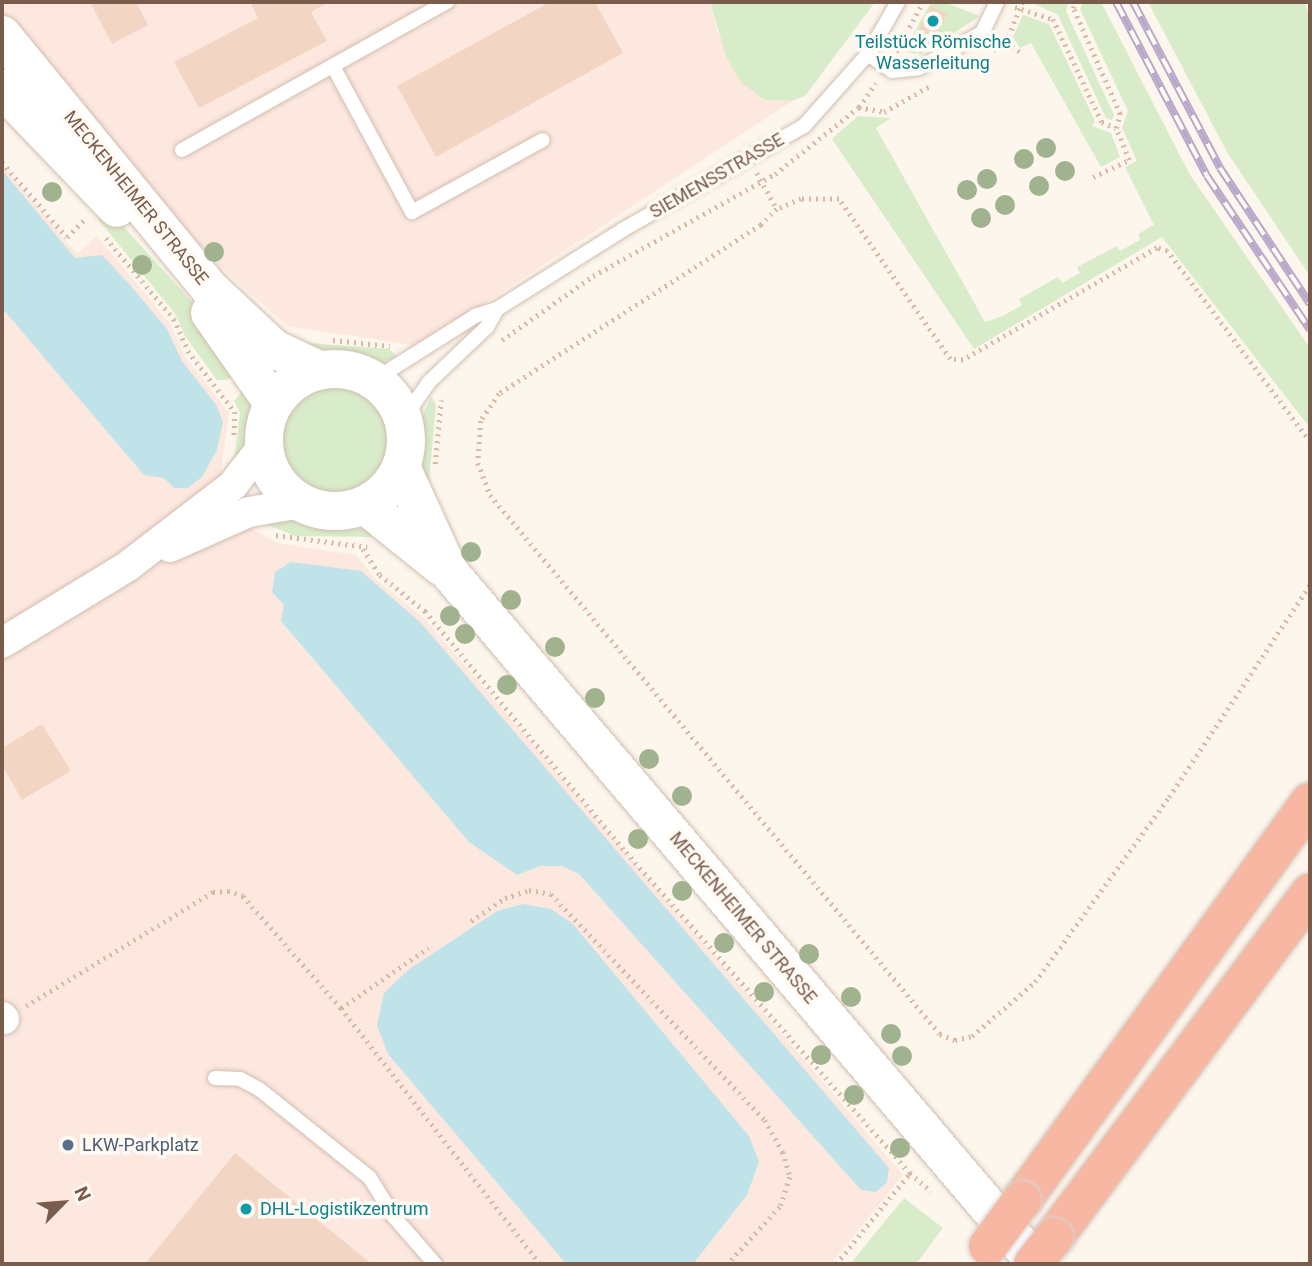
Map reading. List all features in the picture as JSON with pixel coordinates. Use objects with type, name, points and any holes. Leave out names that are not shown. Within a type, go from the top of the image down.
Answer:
[{"type":"highway","points":[[981,1255],[1310,802]]},
{"type":"highway","points":[[1042,1255],[1310,893]]},
{"type":"main road","name":"MECKENHEIMER STRASSE","points":[[2,35],[209,288],[274,349],[324,355],[344,368],[368,376],[388,392],[402,414],[404,453],[420,517],[449,572],[1042,1255]]},
{"type":"main road","name":"MECKENHEIMER STRASSE","points":[[2,88],[197,296],[273,403]]},
{"type":"main road","points":[[324,355],[273,403],[265,424],[263,446],[269,469],[282,488],[301,503],[333,512],[365,505],[386,490],[404,453]]},
{"type":"main road","name":"MECKENHEIMER STRASSE","points":[[365,505],[396,534],[449,572]]},
{"type":"street","points":[[2,643],[128,566],[233,485],[263,446]]},
{"type":"street","points":[[128,566],[249,512],[301,503]]},
{"type":"lane","points":[[182,149],[334,68],[447,2]]},
{"type":"lane","name":"SIEMENSSTRASSE","points":[[497,309],[624,229],[750,160],[804,126],[868,54],[898,2]]},
{"type":"lane","points":[[868,54],[892,71],[919,68],[969,43],[982,33],[996,4]]},
{"type":"lane","points":[[334,68],[412,212],[543,140]]},
{"type":"lane","points":[[368,376],[410,358],[475,316],[497,309]]},
{"type":"lane","points":[[404,453],[413,405],[429,382],[487,327],[497,309]]},
{"type":"lane","points":[[215,1078],[240,1079],[259,1089],[370,1178],[394,1217],[435,1264]]},
{"type":"path","points":[[1075,2],[1073,8],[1120,114],[1116,128],[1129,160],[1093,177]]},
{"type":"path","points":[[996,4],[1020,3],[1053,19],[1102,122],[1116,128]]},
{"type":"path","points":[[1006,43],[1020,3]]},
{"type":"path","points":[[750,160],[777,209]]},
{"type":"path","points":[[2,162],[67,237]]},
{"type":"path","points":[[1310,442],[1167,251],[1157,248],[962,360],[950,359],[839,199],[801,199],[777,209],[761,225],[499,394],[481,421],[478,463],[490,495],[940,1034],[955,1040],[972,1036],[1035,982],[1169,797],[1310,585]]},
{"type":"path","points":[[88,216],[96,226]]},
{"type":"path","points":[[104,235],[174,318],[188,351],[221,393]]},
{"type":"path","points":[[324,355],[397,347],[410,358]]},
{"type":"path","points":[[420,517],[434,489],[442,395],[429,382]]},
{"type":"path","points":[[249,512],[262,528],[281,538],[363,549],[380,575],[425,611],[626,852],[909,1173],[941,1199]]},
{"type":"path","points":[[471,921],[505,898],[529,890],[551,894],[765,1120],[783,1152],[790,1177],[780,1207],[728,1264]]},
{"type":"path","points":[[3,1018],[213,892],[229,891],[243,897],[341,1008],[540,1264]]},
{"type":"path","points":[[341,1008],[428,948]]},
{"type":"path","points":[[836,1264],[909,1173]]},
{"type":"shaded area","points":[[2,2],[710,2],[718,34],[765,100],[792,101],[420,346],[287,326],[222,268],[140,181],[2,10]]},
{"type":"shaded area","points":[[2,164],[77,254],[97,236],[171,325],[185,357],[229,413],[220,478],[246,526],[278,543],[356,555],[376,580],[423,617],[903,1175],[831,1264],[2,1264]]},
{"type":"green space","points":[[710,2],[875,2],[805,96],[792,101],[765,100],[741,82],[727,59]]},
{"type":"green space","points":[[931,2],[944,2],[980,16],[921,54],[903,52]]},
{"type":"green space","points":[[1030,2],[1069,2],[1066,11],[1114,115],[1112,120],[1106,118],[1058,15]]},
{"type":"green space","points":[[1083,2],[1101,2],[1190,175],[1310,348],[1310,428],[1162,237],[974,349],[832,139],[858,116],[891,118],[876,128],[985,322],[1003,316],[1022,305],[1019,299],[1058,277],[1062,283],[1080,273],[1077,267],[1117,246],[1120,251],[1140,240],[1138,234],[1154,225],[1125,167],[1137,161],[1122,128],[1128,111],[1080,9]]},
{"type":"green space","points":[[1148,2],[1305,2],[1310,21],[1310,276],[1227,152]]},
{"type":"green space","points":[[1023,15],[1049,24],[1095,121],[1092,126],[1111,133],[1120,157],[1101,167],[1031,43],[1020,48],[1013,37]]},
{"type":"green space","points":[[115,217],[191,301],[244,370],[226,380],[217,380],[185,336],[176,315],[98,219]]},
{"type":"green space","points":[[295,342],[389,349],[398,357],[382,362],[312,357]]},
{"type":"green space","points":[[335,382],[358,386],[377,399],[390,418],[394,441],[390,464],[377,483],[358,496],[335,500],[312,496],[293,483],[280,464],[276,441],[280,418],[293,399],[312,386]]},
{"type":"green space","points":[[250,383],[255,413],[249,448],[233,470],[240,413],[234,401]]},
{"type":"green space","points":[[431,396],[436,405],[428,493],[416,469],[421,419]]},
{"type":"green space","points":[[292,516],[325,526],[364,528],[383,537],[295,536],[266,524]]},
{"type":"green space","points":[[904,1198],[943,1228],[916,1264],[850,1264]]},
{"type":"water","points":[[2,170],[75,258],[102,255],[131,286],[167,329],[182,361],[217,406],[223,422],[217,450],[202,477],[188,488],[174,488],[164,478],[144,475],[2,308]]},
{"type":"water","points":[[291,562],[361,571],[421,623],[889,1168],[887,1182],[876,1192],[861,1190],[579,874],[562,866],[540,866],[517,875],[469,842],[281,621],[284,605],[272,592],[275,572]]},
{"type":"water","points":[[523,904],[551,909],[573,924],[749,1136],[759,1162],[747,1195],[693,1264],[566,1264],[388,1054],[377,1025],[384,993],[408,970],[497,911]]},
{"type":"building","points":[[90,2],[136,2],[148,25],[112,44]]},
{"type":"building","points":[[250,2],[329,2],[311,12],[327,41],[199,108],[174,62],[258,18]]},
{"type":"building","points":[[550,2],[595,2],[623,53],[436,157],[397,86]]},
{"type":"building","points":[[931,6],[947,14],[935,37],[919,29]]},
{"type":"building","points":[[42,724],[71,771],[22,800],[2,765],[2,748]]},
{"type":"building","name":"DHL-Logistikzentrum","points":[[235,1153],[372,1264],[145,1264]]},
{"type":"railway","points":[[1116,2],[1207,176],[1310,330]]},
{"type":"railway","points":[[1133,2],[1220,168],[1310,304]]},
{"type":"place","name":"Teilstück Römische Wasserleitung","points":[[933,21]]},
{"type":"place","name":"LKW-Parkplatz","points":[[68,1145]]},
{"type":"place","name":"DHL-Logistikzentrum","points":[[246,1209]]}]
